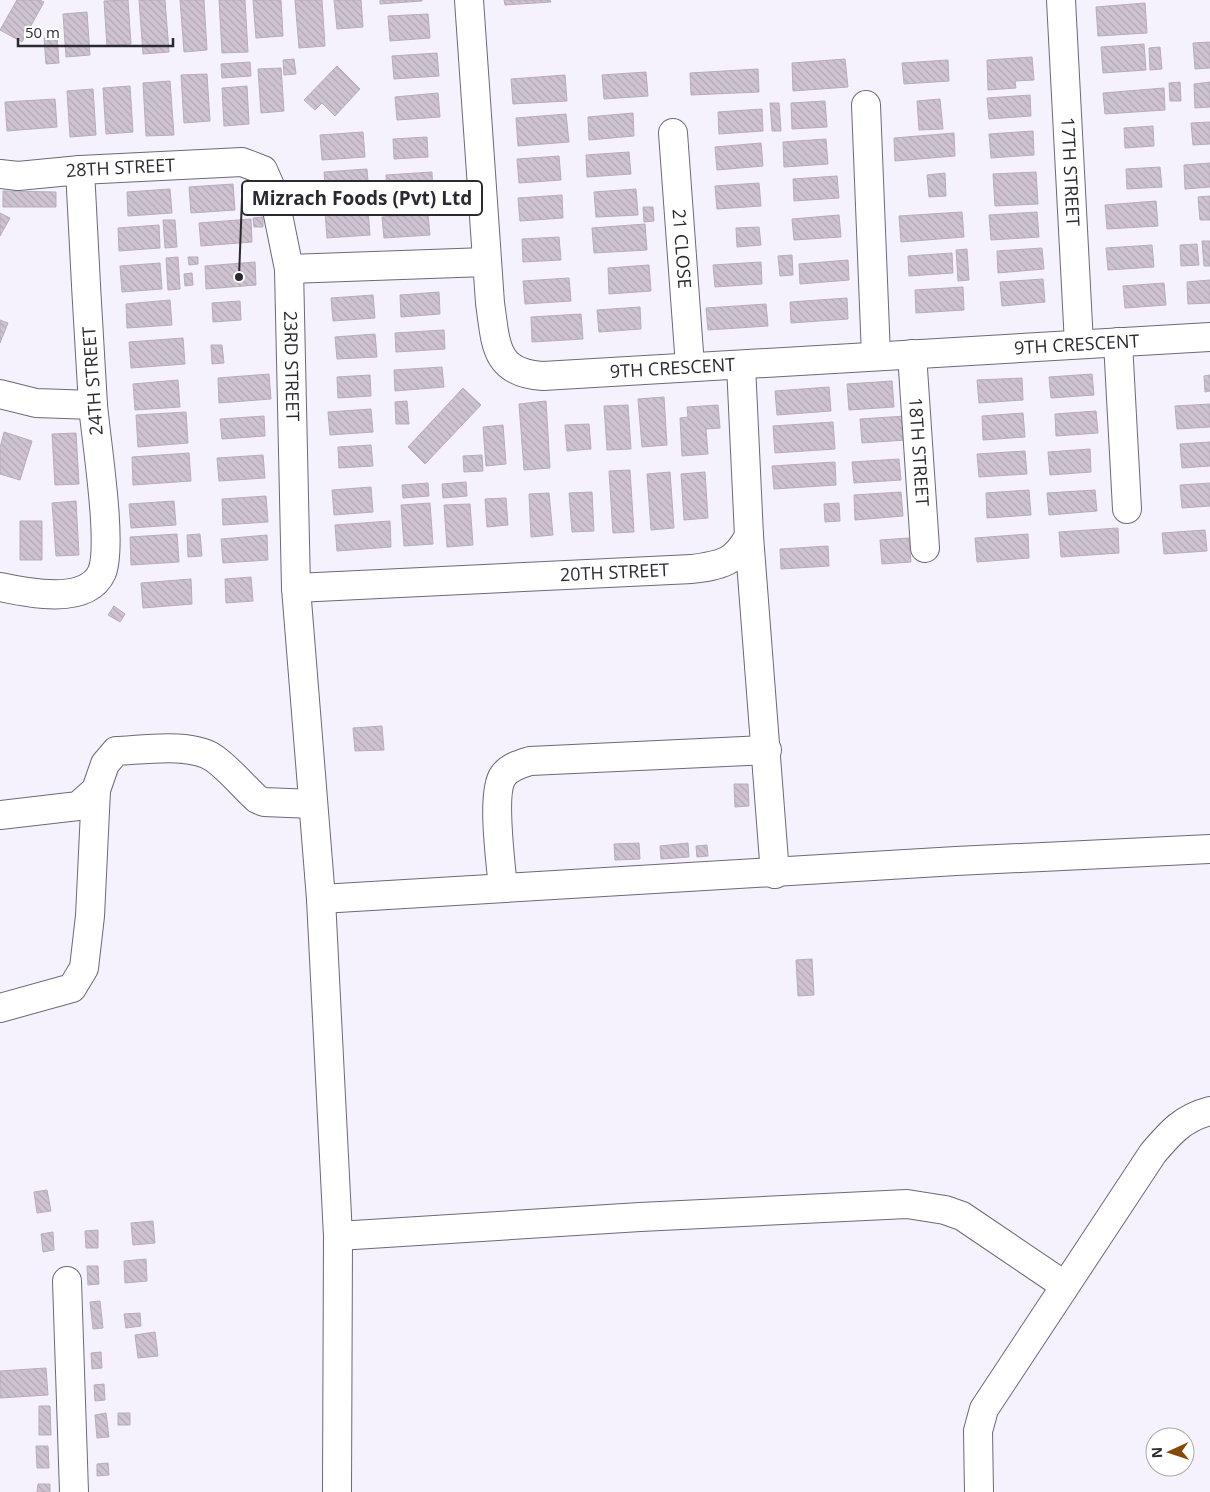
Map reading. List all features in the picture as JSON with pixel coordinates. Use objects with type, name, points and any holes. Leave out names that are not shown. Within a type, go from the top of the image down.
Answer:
[{"type":"street","name":"9TH CRESCENT","points":[[469,0],[486,262],[496,346],[502,359],[514,370],[528,375],[543,376],[1210,337]]},
{"type":"street","name":"17TH STREET","points":[[1061,0],[1080,344]]},
{"type":"street","points":[[866,105],[876,356]]},
{"type":"street","name":"21 CLOSE","points":[[673,133],[690,366]]},
{"type":"street","name":"28TH STREET","points":[[0,174],[18,176],[80,170],[242,162]]},
{"type":"street","name":"23RD STREET","points":[[242,162],[263,170],[274,195],[289,269],[296,588],[321,899],[338,1236],[337,1492]]},
{"type":"street","name":"24TH STREET","points":[[0,588],[45,595],[69,593],[88,587],[102,572],[105,550],[104,519],[94,405],[80,170]]},
{"type":"street","points":[[289,269],[486,262]]},
{"type":"street","points":[[1118,342],[1127,510]]},
{"type":"street","name":"18TH STREET","points":[[912,354],[925,548]]},
{"type":"street","points":[[741,365],[748,536],[767,750],[775,874]]},
{"type":"street","points":[[0,394],[36,403],[94,405]]},
{"type":"street","name":"20TH STREET","points":[[296,588],[709,567],[728,562],[741,552],[748,536]]},
{"type":"street","points":[[0,1008],[72,988],[84,968],[90,916],[96,790],[105,764],[116,752],[193,750],[214,758],[257,798],[264,802],[313,804]]},
{"type":"street","points":[[503,888],[498,793],[503,775],[512,768],[530,762],[767,750]]},
{"type":"street","points":[[0,815],[78,806],[96,790]]},
{"type":"street","points":[[321,899],[956,862],[1210,850]]},
{"type":"street","points":[[979,1492],[977,1438],[984,1409],[1064,1284],[1164,1140],[1190,1117],[1210,1111]]},
{"type":"street","points":[[338,1236],[640,1217],[907,1204],[945,1210],[962,1216],[1064,1284]]},
{"type":"street","points":[[68,1281],[74,1492]]},
{"type":"building","points":[[17,0],[40,0],[44,2],[22,42],[0,30]]},
{"type":"building","points":[[128,0],[131,44],[107,46],[104,1]]},
{"type":"building","points":[[139,0],[165,0],[169,52],[143,54]]},
{"type":"building","points":[[180,0],[204,0],[207,50],[184,52]]},
{"type":"building","points":[[219,0],[245,0],[248,52],[222,53]]},
{"type":"building","points":[[253,0],[281,0],[283,36],[256,38]]},
{"type":"building","points":[[295,0],[322,0],[325,46],[299,48]]},
{"type":"building","points":[[334,0],[361,0],[363,27],[337,29]]},
{"type":"building","points":[[380,0],[422,0],[422,1],[380,4]]},
{"type":"building","points":[[504,0],[550,0],[551,2],[505,5]]},
{"type":"building","points":[[1145,3],[1147,33],[1098,36],[1096,7]]},
{"type":"building","points":[[87,12],[90,55],[66,57],[63,14]]},
{"type":"building","points":[[428,14],[430,38],[390,41],[388,16]]},
{"type":"building","points":[[57,37],[59,63],[46,64],[44,38]]},
{"type":"building","points":[[1210,42],[1210,68],[1195,69],[1193,43]]},
{"type":"building","points":[[1144,44],[1146,70],[1103,73],[1101,47]]},
{"type":"building","points":[[1160,47],[1162,69],[1150,70],[1149,48]]},
{"type":"building","points":[[437,53],[439,76],[394,79],[392,56]]},
{"type":"building","points":[[1032,57],[1034,80],[1015,81],[1016,88],[988,90],[987,60]]},
{"type":"building","points":[[294,59],[296,74],[284,75],[283,60]]},
{"type":"building","points":[[845,59],[848,87],[793,91],[792,63]]},
{"type":"building","points":[[948,60],[949,81],[904,84],[902,63]]},
{"type":"building","points":[[250,62],[251,76],[222,78],[221,64]]},
{"type":"building","points":[[337,66],[360,89],[335,116],[322,103],[315,110],[304,100]]},
{"type":"building","points":[[281,68],[284,111],[261,113],[258,69]]},
{"type":"building","points":[[758,69],[759,92],[691,95],[690,73]]},
{"type":"building","points":[[646,72],[648,96],[604,99],[602,75]]},
{"type":"building","points":[[207,74],[210,121],[184,123],[181,75]]},
{"type":"building","points":[[565,75],[567,101],[513,104],[511,79]]},
{"type":"building","points":[[170,81],[174,135],[146,136],[143,83]]},
{"type":"building","points":[[1180,82],[1181,101],[1170,101],[1169,83]]},
{"type":"building","points":[[1210,82],[1210,107],[1195,108],[1194,84]]},
{"type":"building","points":[[130,86],[133,132],[106,134],[103,88]]},
{"type":"building","points":[[247,86],[249,124],[224,126],[222,88]]},
{"type":"building","points":[[1164,88],[1165,110],[1105,114],[1103,93]]},
{"type":"building","points":[[93,89],[96,135],[70,137],[67,91]]},
{"type":"building","points":[[438,93],[440,117],[397,120],[395,97]]},
{"type":"building","points":[[1030,95],[1031,116],[989,119],[987,98]]},
{"type":"building","points":[[55,99],[57,127],[7,131],[5,102]]},
{"type":"building","points":[[940,99],[943,129],[919,130],[917,101]]},
{"type":"building","points":[[825,101],[827,127],[792,129],[791,103]]},
{"type":"building","points":[[770,103],[779,103],[781,131],[772,131]]},
{"type":"building","points":[[762,109],[763,131],[719,134],[718,112]]},
{"type":"building","points":[[633,113],[634,136],[589,140],[588,117]]},
{"type":"building","points":[[566,114],[569,142],[518,146],[516,118]]},
{"type":"building","points":[[1210,122],[1210,144],[1193,145],[1191,123]]},
{"type":"building","points":[[1153,126],[1154,146],[1125,148],[1124,128]]},
{"type":"building","points":[[1033,131],[1034,155],[991,158],[989,134]]},
{"type":"building","points":[[363,132],[365,157],[322,160],[320,135]]},
{"type":"building","points":[[954,133],[955,156],[895,161],[894,138]]},
{"type":"building","points":[[427,137],[428,157],[394,159],[393,139]]},
{"type":"building","points":[[826,139],[828,164],[784,167],[783,142]]},
{"type":"building","points":[[761,143],[763,166],[717,170],[715,147]]},
{"type":"building","points":[[629,152],[631,174],[587,177],[586,155]]},
{"type":"building","points":[[559,156],[561,180],[519,183],[517,159]]},
{"type":"building","points":[[1210,163],[1210,187],[1185,189],[1184,165]]},
{"type":"building","points":[[1160,167],[1162,187],[1127,189],[1126,169]]},
{"type":"building","points":[[367,169],[369,195],[326,199],[324,172]]},
{"type":"building","points":[[432,172],[433,198],[387,201],[386,175]]},
{"type":"building","points":[[1036,172],[1038,204],[995,206],[993,174]]},
{"type":"building","points":[[945,173],[946,196],[929,197],[927,175]]},
{"type":"building","points":[[837,176],[839,198],[794,201],[793,179]]},
{"type":"building","points":[[759,183],[761,206],[717,209],[715,186]]},
{"type":"building","points":[[233,184],[235,210],[191,213],[189,187]]},
{"type":"building","points":[[170,189],[172,213],[128,216],[127,192]]},
{"type":"building","points":[[636,189],[638,215],[596,217],[594,192]]},
{"type":"building","points":[[3,191],[56,192],[56,207],[3,207]]},
{"type":"building","points":[[562,195],[563,218],[520,221],[518,198]]},
{"type":"building","points":[[1210,196],[1210,220],[1200,220],[1198,197]]},
{"type":"building","points":[[1156,201],[1158,226],[1107,229],[1105,205]]},
{"type":"building","points":[[643,207],[653,207],[654,221],[644,222]]},
{"type":"building","points":[[368,210],[370,235],[327,238],[325,212]]},
{"type":"building","points":[[962,212],[964,237],[901,242],[899,216]]},
{"type":"building","points":[[1037,212],[1039,237],[991,240],[989,215]]},
{"type":"building","points":[[0,213],[10,218],[0,236]]},
{"type":"building","points":[[428,214],[430,235],[384,238],[382,217]]},
{"type":"building","points":[[839,215],[841,237],[794,240],[792,219]]},
{"type":"building","points":[[263,217],[263,227],[254,227],[253,218]]},
{"type":"building","points":[[251,219],[252,242],[201,246],[199,223]]},
{"type":"building","points":[[163,220],[175,220],[177,247],[165,248]]},
{"type":"building","points":[[645,224],[647,250],[594,253],[592,228]]},
{"type":"building","points":[[159,225],[160,248],[119,251],[118,228]]},
{"type":"building","points":[[759,227],[761,245],[737,247],[736,228]]},
{"type":"building","points":[[559,237],[561,260],[523,262],[522,239]]},
{"type":"building","points":[[1202,241],[1210,241],[1210,266],[1204,266]]},
{"type":"building","points":[[1197,244],[1199,265],[1181,266],[1180,245]]},
{"type":"building","points":[[1152,245],[1154,267],[1108,270],[1106,248]]},
{"type":"building","points":[[1042,248],[1044,269],[998,273],[997,251]]},
{"type":"building","points":[[967,249],[969,280],[958,281],[956,250]]},
{"type":"building","points":[[952,253],[953,273],[909,276],[908,256]]},
{"type":"building","points":[[792,255],[793,275],[780,276],[778,256]]},
{"type":"building","points":[[178,257],[180,289],[168,290],[166,258]]},
{"type":"building","points":[[188,257],[198,257],[198,264],[189,265]]},
{"type":"building","points":[[848,260],[849,280],[800,284],[799,264]]},
{"type":"building","points":[[255,262],[256,285],[206,289],[205,266]]},
{"type":"building","points":[[761,262],[762,284],[715,287],[713,265]]},
{"type":"building","points":[[160,263],[162,289],[122,292],[120,266]]},
{"type":"building","points":[[649,265],[651,291],[609,294],[608,268]]},
{"type":"building","points":[[192,273],[193,285],[185,286],[184,274]]},
{"type":"building","points":[[569,278],[571,301],[525,304],[523,281]]},
{"type":"building","points":[[1043,279],[1045,302],[1002,306],[1000,282]]},
{"type":"building","points":[[1210,280],[1210,303],[1188,304],[1187,282]]},
{"type":"building","points":[[1164,283],[1166,305],[1125,308],[1123,286]]},
{"type":"building","points":[[963,287],[964,310],[916,313],[915,290]]},
{"type":"building","points":[[439,292],[440,314],[401,317],[400,295]]},
{"type":"building","points":[[373,295],[375,318],[333,321],[331,298]]},
{"type":"building","points":[[847,298],[848,319],[791,323],[790,302]]},
{"type":"building","points":[[170,300],[172,325],[127,328],[126,304]]},
{"type":"building","points":[[240,301],[241,320],[213,322],[212,303]]},
{"type":"building","points":[[766,304],[768,326],[708,330],[706,308]]},
{"type":"building","points":[[640,307],[641,329],[599,332],[597,310]]},
{"type":"building","points":[[581,314],[583,339],[532,342],[531,317]]},
{"type":"building","points":[[0,320],[8,323],[0,343]]},
{"type":"building","points":[[444,330],[445,349],[396,352],[395,333]]},
{"type":"building","points":[[375,334],[377,357],[337,359],[335,337]]},
{"type":"building","points":[[183,338],[185,364],[131,368],[129,342]]},
{"type":"building","points":[[211,345],[222,345],[224,363],[212,364]]},
{"type":"building","points":[[442,367],[444,387],[395,391],[394,370]]},
{"type":"building","points":[[269,374],[271,399],[219,403],[218,378]]},
{"type":"building","points":[[1092,374],[1094,395],[1051,398],[1049,377]]},
{"type":"building","points":[[370,375],[371,396],[338,398],[337,377]]},
{"type":"building","points":[[1210,375],[1210,391],[1205,392],[1204,376]]},
{"type":"building","points":[[1022,378],[1023,400],[979,403],[977,380]]},
{"type":"building","points":[[178,380],[180,407],[135,410],[133,384]]},
{"type":"building","points":[[892,381],[894,407],[849,410],[847,384]]},
{"type":"building","points":[[829,387],[831,411],[777,415],[775,391]]},
{"type":"building","points":[[463,388],[481,405],[425,464],[408,447]]},
{"type":"building","points":[[664,397],[667,445],[642,447],[638,399]]},
{"type":"building","points":[[407,401],[409,424],[396,424],[395,402]]},
{"type":"building","points":[[546,401],[550,468],[524,470],[519,404]]},
{"type":"building","points":[[1210,404],[1210,427],[1177,429],[1175,406]]},
{"type":"building","points":[[628,405],[631,449],[607,450],[604,406]]},
{"type":"building","points":[[718,405],[720,428],[706,429],[708,454],[682,456],[680,418],[688,417],[687,407]]},
{"type":"building","points":[[371,409],[373,432],[330,435],[328,412]]},
{"type":"building","points":[[1096,411],[1098,433],[1056,436],[1055,414]]},
{"type":"building","points":[[186,412],[188,443],[138,447],[136,415]]},
{"type":"building","points":[[1023,413],[1025,437],[983,440],[982,416]]},
{"type":"building","points":[[264,416],[265,436],[222,439],[220,419]]},
{"type":"building","points":[[905,416],[906,440],[862,443],[860,419]]},
{"type":"building","points":[[833,422],[835,449],[775,453],[773,426]]},
{"type":"building","points":[[589,424],[591,449],[567,451],[565,425]]},
{"type":"building","points":[[503,425],[506,464],[486,466],[483,427]]},
{"type":"building","points":[[4,432],[32,441],[20,480],[0,474],[0,448]]},
{"type":"building","points":[[76,433],[79,484],[55,485],[52,434]]},
{"type":"building","points":[[1210,442],[1210,466],[1182,468],[1180,444]]},
{"type":"building","points":[[371,445],[373,466],[339,468],[338,447]]},
{"type":"building","points":[[1090,449],[1091,472],[1050,475],[1048,452]]},
{"type":"building","points":[[1025,451],[1027,474],[979,477],[977,454]]},
{"type":"building","points":[[189,453],[191,481],[133,485],[132,457]]},
{"type":"building","points":[[263,455],[265,478],[219,481],[217,458]]},
{"type":"building","points":[[482,455],[483,471],[464,472],[463,456]]},
{"type":"building","points":[[899,459],[901,480],[854,483],[852,462]]},
{"type":"building","points":[[835,462],[836,485],[774,489],[772,466]]},
{"type":"building","points":[[630,470],[634,532],[613,533],[609,471]]},
{"type":"building","points":[[670,472],[674,528],[651,530],[647,474]]},
{"type":"building","points":[[705,472],[708,518],[684,520],[681,474]]},
{"type":"building","points":[[466,482],[467,496],[443,498],[442,484]]},
{"type":"building","points":[[428,483],[429,496],[403,498],[402,485]]},
{"type":"building","points":[[1210,483],[1210,506],[1182,508],[1180,485]]},
{"type":"building","points":[[371,487],[373,512],[334,515],[332,490]]},
{"type":"building","points":[[1029,490],[1031,515],[987,518],[986,493]]},
{"type":"building","points":[[1095,490],[1097,511],[1049,515],[1047,493]]},
{"type":"building","points":[[592,492],[594,531],[572,532],[569,493]]},
{"type":"building","points":[[901,492],[903,516],[855,520],[854,495]]},
{"type":"building","points":[[549,493],[553,535],[531,537],[529,494]]},
{"type":"building","points":[[266,496],[268,522],[223,525],[222,499]]},
{"type":"building","points":[[506,498],[508,525],[487,527],[485,499]]},
{"type":"building","points":[[76,501],[79,555],[56,556],[52,503]]},
{"type":"building","points":[[174,501],[176,525],[131,528],[129,504]]},
{"type":"building","points":[[430,503],[433,544],[404,546],[401,505]]},
{"type":"building","points":[[839,503],[840,521],[825,522],[824,504]]},
{"type":"building","points":[[470,504],[473,545],[447,547],[444,505]]},
{"type":"building","points":[[20,521],[42,521],[42,560],[20,560]]},
{"type":"building","points":[[390,521],[391,547],[337,551],[335,525]]},
{"type":"building","points":[[1118,528],[1119,553],[1061,557],[1059,532]]},
{"type":"building","points":[[1205,530],[1207,551],[1164,554],[1162,533]]},
{"type":"building","points":[[177,534],[179,562],[131,565],[130,537]]},
{"type":"building","points":[[200,534],[202,556],[188,557],[187,535]]},
{"type":"building","points":[[1028,534],[1029,558],[977,562],[975,538]]},
{"type":"building","points":[[267,535],[268,560],[223,563],[221,539]]},
{"type":"building","points":[[909,538],[911,562],[882,564],[880,540]]},
{"type":"building","points":[[828,546],[829,566],[781,569],[780,549]]},
{"type":"building","points":[[251,577],[253,601],[226,603],[225,579]]},
{"type":"building","points":[[191,579],[192,604],[143,608],[141,583]]},
{"type":"building","points":[[114,606],[125,614],[120,622],[108,615]]},
{"type":"building","points":[[382,726],[384,750],[355,751],[353,728]]},
{"type":"building","points":[[734,784],[748,784],[749,806],[735,807]]},
{"type":"building","points":[[639,843],[640,859],[615,860],[614,844]]},
{"type":"building","points":[[688,843],[689,857],[661,859],[660,846]]},
{"type":"building","points":[[707,845],[708,856],[697,857],[696,846]]},
{"type":"building","points":[[812,959],[814,995],[798,996],[796,960]]},
{"type":"building","points":[[47,1190],[51,1211],[37,1213],[34,1192]]},
{"type":"building","points":[[153,1221],[155,1243],[133,1245],[131,1223]]},
{"type":"building","points":[[98,1230],[98,1248],[86,1248],[85,1231]]},
{"type":"building","points":[[53,1232],[54,1250],[43,1252],[41,1234]]},
{"type":"building","points":[[146,1259],[147,1281],[125,1283],[124,1261]]},
{"type":"building","points":[[87,1266],[98,1266],[99,1284],[88,1285]]},
{"type":"building","points":[[100,1301],[103,1328],[93,1329],[90,1302]]},
{"type":"building","points":[[140,1313],[141,1326],[126,1328],[124,1314]]},
{"type":"building","points":[[155,1332],[158,1356],[138,1358],[135,1335]]},
{"type":"building","points":[[101,1352],[102,1368],[92,1369],[91,1353]]},
{"type":"building","points":[[46,1368],[48,1395],[0,1398],[0,1371]]},
{"type":"building","points":[[104,1384],[105,1400],[95,1401],[94,1385]]},
{"type":"building","points":[[39,1406],[50,1406],[51,1435],[39,1435]]},
{"type":"building","points":[[106,1413],[109,1437],[97,1438],[95,1415]]},
{"type":"building","points":[[118,1413],[130,1413],[130,1425],[118,1425]]},
{"type":"building","points":[[36,1446],[48,1446],[49,1468],[37,1468]]},
{"type":"building","points":[[108,1463],[109,1475],[97,1476],[97,1464]]},
{"type":"building","points":[[38,1484],[50,1484],[50,1492],[37,1492]]},
{"type":"place","name":"Mizrach Foods (Pvt) Ltd","points":[[239,277]]}]
